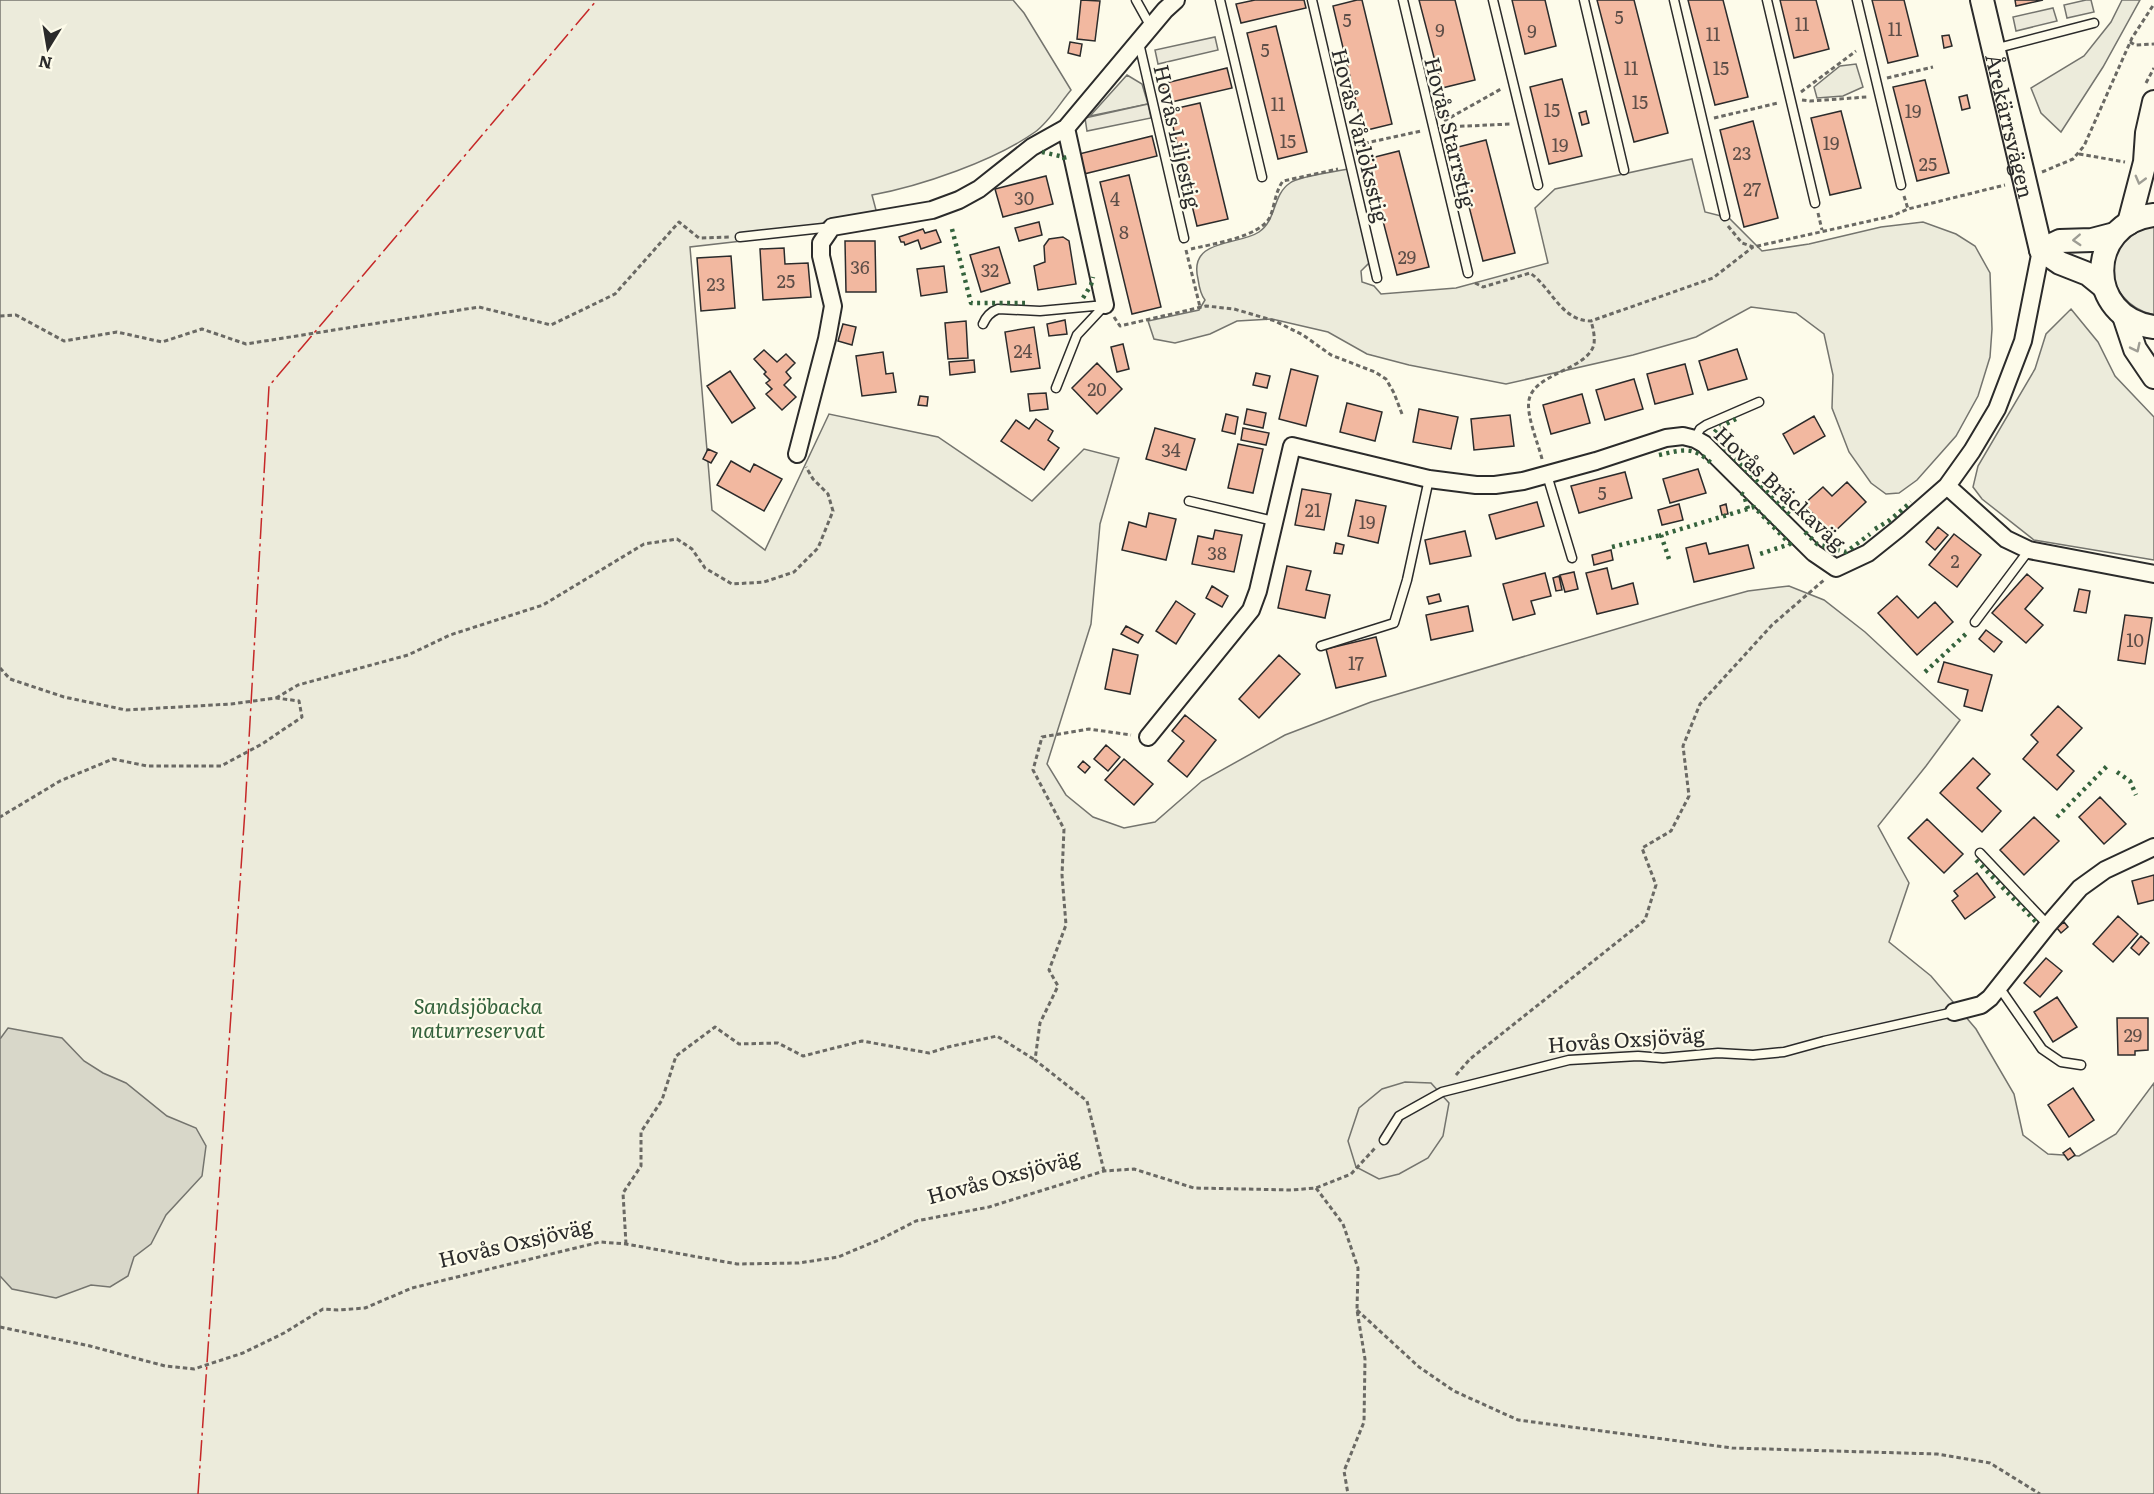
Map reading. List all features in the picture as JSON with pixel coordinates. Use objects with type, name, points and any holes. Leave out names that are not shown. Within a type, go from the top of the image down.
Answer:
[{"type":"street","points":[[798,454],[833,306],[821,256],[821,243],[832,227],[932,210],[979,189],[1032,147],[1066,128],[1176,0]]},
{"type":"street","name":"Årekärrsvägen","points":[[1982,0],[2041,250]]},
{"type":"street","points":[[2149,96],[2145,162],[2122,229],[2104,254],[2102,276],[2111,303],[2124,316],[2133,322],[2154,327]]},
{"type":"street","points":[[1066,128],[1106,305]]},
{"type":"street","points":[[2041,250],[2060,241],[2092,240],[2122,229],[2138,219],[2154,215]]},
{"type":"street","points":[[2041,250],[2061,263],[2088,274],[2104,287]]},
{"type":"street","points":[[1836,568],[1868,553],[1947,486],[1972,451],[1997,409],[2023,340],[2041,250]]},
{"type":"street","points":[[2124,316],[2135,349],[2154,377]]},
{"type":"street","name":"Hovås Bräckaväg","points":[[1148,737],[1251,610],[1258,591],[1292,446],[1429,479],[1457,484],[1496,485],[1547,475],[1666,438],[1683,436],[1704,444],[1814,553],[1836,568]]},
{"type":"street","points":[[1947,486],[2006,538],[2029,550],[2154,574]]},
{"type":"street","name":"Hovås Oxsjöväg","points":[[1954,1012],[1981,1005],[1999,987],[2080,888],[2092,878],[2154,847]]},
{"type":"lane","points":[[1136,0],[1151,28]]},
{"type":"lane","points":[[1220,0],[1262,177]]},
{"type":"lane","name":"Hovås Vårlöksstig","points":[[1312,0],[1377,278]]},
{"type":"lane","name":"Hovås Starrstig","points":[[1402,0],[1468,273]]},
{"type":"lane","points":[[1493,0],[1538,185]]},
{"type":"lane","points":[[1584,0],[1624,170]]},
{"type":"lane","points":[[1674,0],[1725,216]]},
{"type":"lane","points":[[1767,0],[1815,203]]},
{"type":"lane","points":[[1857,0],[1901,185]]},
{"type":"lane","points":[[1994,49],[2094,23]]},
{"type":"lane","name":"Hovås Liljestig","points":[[1139,43],[1184,238]]},
{"type":"lane","points":[[740,237],[832,227]]},
{"type":"lane","points":[[983,324],[992,311],[998,309],[1040,311],[1106,305]]},
{"type":"lane","points":[[1056,388],[1077,335],[1106,305]]},
{"type":"lane","name":"Hovås Bräckaväg","points":[[1695,439],[1700,429],[1706,425],[1759,402]]},
{"type":"lane","points":[[1547,475],[1572,558]]},
{"type":"lane","points":[[1321,646],[1394,623],[1407,580],[1429,479]]},
{"type":"lane","points":[[1189,501],[1274,521]]},
{"type":"lane","points":[[1975,622],[2029,550]]},
{"type":"lane","points":[[1980,853],[2048,925]]},
{"type":"lane","points":[[1999,987],[2042,1049],[2061,1062],[2081,1065]]},
{"type":"lane","name":"Hovås Oxsjöväg","points":[[1384,1140],[1399,1116],[1442,1092],[1569,1060],[1638,1056],[1663,1058],[1718,1053],[1753,1055],[1784,1052],[1954,1012]]},
{"type":"path","points":[[1468,273],[1472,280],[1483,287],[1530,273],[1571,315],[1581,321],[1591,321],[1713,278],[1753,247],[1892,216],[1908,209],[1986,191],[2057,166],[2073,159],[2084,146],[2130,42],[2154,4]]},
{"type":"path","points":[[2130,42],[2135,45],[2154,44]]},
{"type":"path","points":[[1790,100],[1867,45]]},
{"type":"path","points":[[1876,80],[1933,67]]},
{"type":"path","points":[[2149,96],[2154,68]]},
{"type":"path","points":[[1432,128],[1513,83]]},
{"type":"path","points":[[2079,154],[2128,163],[2145,162]]},
{"type":"path","points":[[1186,250],[1240,236],[1260,227],[1269,218],[1275,195],[1283,181],[1351,166]]},
{"type":"path","points":[[1725,216],[1735,237],[1742,243],[1753,247]]},
{"type":"path","points":[[0,316],[16,315],[64,341],[117,333],[162,342],[201,329],[246,344],[479,307],[551,325],[615,294],[679,222],[699,238],[740,237]]},
{"type":"path","points":[[1184,238],[1200,306]]},
{"type":"path","points":[[1106,305],[1120,326],[1200,306],[1234,309],[1284,324],[1304,335],[1331,355],[1375,372],[1386,380],[1402,414]]},
{"type":"path","points":[[1547,475],[1532,423],[1529,399],[1540,384],[1592,351],[1594,342],[1591,321]]},
{"type":"path","points":[[276,698],[298,685],[408,656],[450,635],[543,605],[644,544],[677,539],[692,549],[705,568],[732,584],[764,582],[794,572],[818,548],[833,511],[828,494],[813,479],[798,454]]},
{"type":"path","points":[[1442,1092],[1470,1059],[1645,920],[1656,885],[1642,848],[1671,831],[1689,795],[1683,746],[1700,704],[1773,625],[1836,568]]},
{"type":"path","points":[[0,668],[10,679],[64,698],[126,710],[220,705],[276,698],[299,701],[302,717],[262,744],[221,766],[147,766],[113,759],[60,780],[0,817]]},
{"type":"path","points":[[1035,1060],[1040,1023],[1058,986],[1049,970],[1066,925],[1062,875],[1064,829],[1034,770],[1042,737],[1089,729],[1148,737]]},
{"type":"path","points":[[626,1244],[623,1193],[641,1166],[641,1132],[662,1100],[676,1056],[715,1027],[739,1044],[778,1043],[803,1056],[862,1041],[928,1053],[997,1036],[1035,1060],[1087,1101],[1104,1171]]},
{"type":"path","name":"Hovås Oxsjöväg","points":[[0,1327],[90,1346],[165,1366],[194,1369],[243,1353],[284,1333],[323,1309],[365,1308],[412,1288],[600,1242],[626,1244],[737,1264],[799,1263],[838,1257],[916,1221],[989,1207],[1104,1171],[1134,1169],[1194,1188],[1292,1190],[1316,1188],[1351,1174],[1384,1140]]},
{"type":"path","points":[[1316,1188],[1343,1224],[1358,1268],[1357,1310],[1365,1359],[1364,1422],[1344,1471],[1348,1494]]},
{"type":"path","points":[[1357,1310],[1419,1367],[1454,1391],[1518,1420],[1732,1448],[1937,1454],[1990,1464],[2040,1494]]},
{"type":"green space","name":"Sandsjöbacka naturreservat","points":[[0,0],[1013,0],[1024,13],[1071,90],[1050,118],[1035,132],[999,153],[956,171],[872,195],[880,225],[690,247],[712,510],[765,550],[829,414],[938,437],[1032,501],[1084,449],[1119,458],[1100,524],[1091,624],[1047,764],[1066,795],[1093,817],[1124,828],[1155,822],[1202,781],[1285,735],[1371,702],[1748,591],[1789,586],[1824,600],[1865,632],[1960,720],[1878,826],[1909,883],[1889,942],[1931,976],[1976,1029],[2014,1094],[2023,1135],[2048,1154],[2079,1156],[2116,1134],[2154,1083],[2154,1494],[0,1494]]},
{"type":"green space","points":[[2122,0],[2140,0],[2103,67],[2061,132],[2041,113],[2031,88],[2084,56],[2111,22]]},
{"type":"green space","points":[[1856,64],[1863,87],[1843,96],[1817,98],[1814,87],[1840,66]]},
{"type":"green space","points":[[1127,75],[1142,84],[1148,104],[1090,116]]},
{"type":"green space","points":[[1692,159],[1705,212],[1729,218],[1762,251],[1809,244],[1881,227],[1923,222],[1956,234],[1975,246],[1990,273],[1992,329],[1990,357],[1978,396],[1956,436],[1917,480],[1899,493],[1886,494],[1871,483],[1849,452],[1832,408],[1833,375],[1824,334],[1796,313],[1751,307],[1696,337],[1633,355],[1506,384],[1409,365],[1367,354],[1328,332],[1272,319],[1237,321],[1210,334],[1175,343],[1154,339],[1148,321],[1199,310],[1205,300],[1198,279],[1197,266],[1200,256],[1217,245],[1259,232],[1269,221],[1284,188],[1301,178],[1348,169],[1370,259],[1361,271],[1362,282],[1374,286],[1381,294],[1456,288],[1548,263],[1535,208],[1555,189]]},
{"type":"green space","points":[[2154,224],[2154,315],[2136,308],[2122,296],[2114,279],[2113,269],[2115,256],[2124,238]]},
{"type":"green space","points":[[2071,309],[2098,342],[2115,376],[2154,417],[2154,560],[2034,540],[1982,499],[1973,487],[1978,466],[2035,369],[2046,334]]},
{"type":"shaded area","points":[[2091,0],[2094,12],[2067,18],[2064,5]]},
{"type":"shaded area","points":[[2053,8],[2057,21],[2016,31],[2013,17]]},
{"type":"shaded area","points":[[1215,37],[1218,50],[1158,64],[1155,50]]},
{"type":"shaded area","points":[[1148,104],[1151,118],[1087,131],[1085,118]]},
{"type":"shaded area","points":[[8,1028],[62,1038],[84,1061],[103,1073],[126,1083],[167,1116],[196,1128],[206,1146],[202,1176],[166,1215],[151,1244],[134,1257],[128,1276],[110,1287],[91,1285],[56,1298],[12,1289],[0,1276],[0,1039]]},
{"type":"shaded area","points":[[1405,1082],[1431,1083],[1449,1103],[1443,1136],[1428,1158],[1399,1174],[1379,1179],[1356,1167],[1348,1141],[1359,1108],[1382,1089]]},
{"type":"building","points":[[1081,0],[1100,1],[1095,41],[1077,39]]},
{"type":"building","points":[[1255,0],[1304,0],[1306,8],[1241,23],[1236,4]]},
{"type":"building","points":[[1362,0],[1392,124],[1363,131],[1333,6]]},
{"type":"building","points":[[1419,0],[1455,0],[1475,80],[1442,88]]},
{"type":"building","points":[[1512,0],[1545,0],[1556,46],[1525,54]]},
{"type":"building","points":[[1597,0],[1634,0],[1668,133],[1634,142]]},
{"type":"building","points":[[1688,0],[1723,0],[1748,97],[1715,105]]},
{"type":"building","points":[[1780,0],[1816,0],[1829,49],[1794,58]]},
{"type":"building","points":[[1872,0],[1904,0],[1918,56],[1888,63]]},
{"type":"building","points":[[2015,0],[2043,0],[2016,6]]},
{"type":"building","points":[[1276,26],[1307,152],[1278,159],[1247,33]]},
{"type":"building","points":[[1949,35],[1952,46],[1944,48],[1942,36]]},
{"type":"building","points":[[1070,42],[1082,44],[1080,56],[1068,53]]},
{"type":"building","points":[[1227,68],[1232,88],[1167,103],[1162,84]]},
{"type":"building","points":[[1562,79],[1582,156],[1549,164],[1530,87]]},
{"type":"building","points":[[1925,80],[1949,173],[1917,181],[1893,87]]},
{"type":"building","points":[[1967,95],[1970,108],[1962,110],[1959,97]]},
{"type":"building","points":[[1200,103],[1228,219],[1197,226],[1169,110]]},
{"type":"building","points":[[1586,111],[1589,123],[1582,125],[1579,113]]},
{"type":"building","points":[[1841,111],[1861,188],[1830,195],[1811,118]]},
{"type":"building","points":[[1753,121],[1778,218],[1744,227],[1720,130]]},
{"type":"building","points":[[1152,136],[1157,156],[1084,174],[1079,154]]},
{"type":"building","points":[[1486,140],[1515,253],[1483,261],[1454,148]]},
{"type":"building","points":[[1399,151],[1429,267],[1397,275],[1367,159]]},
{"type":"building","points":[[1129,175],[1161,307],[1132,314],[1100,182]]},
{"type":"building","points":[[1046,176],[1053,204],[1003,217],[995,189]]},
{"type":"building","points":[[1039,222],[1042,235],[1019,241],[1015,228]]},
{"type":"building","points":[[923,229],[925,233],[936,230],[941,242],[921,249],[918,240],[905,245],[901,242],[899,237]]},
{"type":"building","points":[[1063,237],[1069,241],[1076,284],[1038,290],[1034,266],[1045,262],[1044,246],[1049,239]]},
{"type":"building","points":[[845,241],[875,241],[876,292],[846,292]]},
{"type":"building","points":[[999,247],[1010,283],[981,292],[970,255]]},
{"type":"building","points":[[784,248],[785,264],[808,263],[811,297],[763,300],[760,249]]},
{"type":"building","points":[[731,256],[735,308],[701,311],[697,258]]},
{"type":"building","points":[[944,266],[947,292],[921,296],[917,269]]},
{"type":"building","points":[[1065,320],[1067,334],[1049,336],[1047,324]]},
{"type":"building","points":[[966,321],[968,358],[948,359],[945,323]]},
{"type":"building","points":[[843,324],[856,327],[852,345],[838,341]]},
{"type":"building","points":[[1034,327],[1040,368],[1011,372],[1005,332]]},
{"type":"building","points":[[1123,344],[1129,369],[1117,372],[1111,347]]},
{"type":"building","points":[[1737,349],[1747,379],[1708,390],[1699,361]]},
{"type":"building","points":[[764,350],[777,362],[786,354],[795,363],[786,372],[791,378],[784,385],[796,397],[782,410],[766,394],[772,389],[766,383],[770,380],[754,359]]},
{"type":"building","points":[[883,352],[886,374],[893,373],[896,392],[862,396],[856,356]]},
{"type":"building","points":[[974,360],[975,372],[950,375],[949,362]]},
{"type":"building","points":[[1097,363],[1122,389],[1097,414],[1072,388]]},
{"type":"building","points":[[1685,364],[1693,394],[1655,404],[1647,374]]},
{"type":"building","points":[[1291,369],[1318,376],[1306,426],[1279,419]]},
{"type":"building","points":[[730,371],[755,408],[732,423],[707,386]]},
{"type":"building","points":[[1256,373],[1270,376],[1267,388],[1253,385]]},
{"type":"building","points":[[1634,379],[1643,409],[1605,420],[1596,390]]},
{"type":"building","points":[[1046,393],[1048,409],[1030,411],[1028,394]]},
{"type":"building","points":[[1582,394],[1590,423],[1551,434],[1543,405]]},
{"type":"building","points":[[920,396],[928,397],[927,406],[918,405]]},
{"type":"building","points":[[1347,403],[1382,412],[1375,441],[1340,432]]},
{"type":"building","points":[[1247,409],[1266,413],[1263,428],[1244,424]]},
{"type":"building","points":[[1419,409],[1458,417],[1451,449],[1413,442]]},
{"type":"building","points":[[1226,414],[1238,417],[1235,434],[1222,431]]},
{"type":"building","points":[[1510,415],[1514,446],[1474,450],[1471,419]]},
{"type":"building","points":[[1814,416],[1825,436],[1794,454],[1783,434]]},
{"type":"building","points":[[1036,419],[1053,431],[1048,440],[1059,448],[1044,470],[1001,441],[1016,420],[1029,429]]},
{"type":"building","points":[[1155,428],[1195,439],[1186,470],[1146,459]]},
{"type":"building","points":[[1243,428],[1269,433],[1266,445],[1241,440]]},
{"type":"building","points":[[1238,444],[1263,449],[1253,493],[1228,488]]},
{"type":"building","points":[[708,449],[717,453],[711,463],[703,459]]},
{"type":"building","points":[[731,461],[750,472],[754,464],[782,479],[764,511],[717,485]]},
{"type":"building","points":[[1698,469],[1706,493],[1670,503],[1663,479]]},
{"type":"building","points":[[1625,472],[1632,498],[1579,513],[1571,486]]},
{"type":"building","points":[[1847,482],[1866,502],[1832,534],[1804,504],[1823,487],[1832,496]]},
{"type":"building","points":[[1302,489],[1331,494],[1324,530],[1295,525]]},
{"type":"building","points":[[1356,500],[1386,506],[1378,543],[1348,536]]},
{"type":"building","points":[[1537,502],[1544,526],[1496,539],[1489,515]]},
{"type":"building","points":[[1679,504],[1683,520],[1662,525],[1658,510]]},
{"type":"building","points":[[1726,504],[1728,514],[1722,515],[1720,506]]},
{"type":"building","points":[[1149,513],[1176,519],[1166,560],[1122,550],[1129,522],[1146,527]]},
{"type":"building","points":[[1938,527],[1948,535],[1935,550],[1926,542]]},
{"type":"building","points":[[1215,530],[1242,535],[1234,572],[1192,564],[1198,536],[1213,539]]},
{"type":"building","points":[[1465,531],[1471,556],[1430,564],[1425,540]]},
{"type":"building","points":[[1954,534],[1981,555],[1957,587],[1929,565]]},
{"type":"building","points":[[1336,543],[1344,545],[1342,554],[1334,553]]},
{"type":"building","points":[[1706,543],[1709,554],[1748,545],[1754,568],[1694,582],[1686,548]]},
{"type":"building","points":[[1611,550],[1613,560],[1594,565],[1592,555]]},
{"type":"building","points":[[1287,566],[1311,571],[1306,590],[1330,595],[1325,618],[1278,608]]},
{"type":"building","points":[[1607,568],[1612,589],[1633,583],[1638,604],[1597,614],[1586,573]]},
{"type":"building","points":[[1574,572],[1578,589],[1565,592],[1560,575]]},
{"type":"building","points":[[1545,573],[1551,596],[1531,601],[1535,614],[1513,620],[1503,584]]},
{"type":"building","points":[[2027,574],[2043,588],[2025,609],[2043,625],[2026,643],[1992,613]]},
{"type":"building","points":[[1559,576],[1562,590],[1556,591],[1553,578]]},
{"type":"building","points":[[1212,586],[1228,596],[1222,607],[1206,598]]},
{"type":"building","points":[[2079,589],[2090,591],[2086,613],[2074,611]]},
{"type":"building","points":[[1439,594],[1441,601],[1429,604],[1427,597]]},
{"type":"building","points":[[1897,596],[1918,618],[1935,602],[1953,622],[1917,655],[1878,613]]},
{"type":"building","points":[[1176,601],[1195,614],[1176,644],[1156,631]]},
{"type":"building","points":[[1468,606],[1473,631],[1431,640],[1426,615]]},
{"type":"building","points":[[2125,615],[2152,618],[2145,664],[2118,660]]},
{"type":"building","points":[[1126,626],[1143,635],[1138,643],[1121,634]]},
{"type":"building","points":[[1986,630],[2002,642],[1994,652],[1979,639]]},
{"type":"building","points":[[1376,637],[1386,676],[1336,688],[1326,649]]},
{"type":"building","points":[[1113,649],[1138,655],[1130,694],[1105,689]]},
{"type":"building","points":[[1279,655],[1300,674],[1259,718],[1239,699]]},
{"type":"building","points":[[1944,662],[1992,675],[1982,711],[1964,706],[1968,690],[1938,682]]},
{"type":"building","points":[[2058,706],[2082,728],[2057,755],[2074,771],[2057,790],[2023,759],[2038,742],[2031,735]]},
{"type":"building","points":[[1185,715],[1216,740],[1187,777],[1168,761],[1184,741],[1172,731]]},
{"type":"building","points":[[1106,745],[1120,757],[1108,771],[1094,759]]},
{"type":"building","points":[[1973,758],[1990,774],[1977,788],[2001,811],[1982,832],[1940,793]]},
{"type":"building","points":[[1124,759],[1153,784],[1134,805],[1105,780]]},
{"type":"building","points":[[1083,761],[1090,767],[1085,773],[1078,767]]},
{"type":"building","points":[[2100,797],[2126,824],[2104,844],[2079,817]]},
{"type":"building","points":[[2034,817],[2059,841],[2024,875],[2000,850]]},
{"type":"building","points":[[1927,819],[1963,854],[1944,873],[1908,838]]},
{"type":"building","points":[[1977,873],[1995,897],[1965,919],[1952,901],[1958,896],[1954,891]]},
{"type":"building","points":[[2154,875],[2154,900],[2138,904],[2132,881]]},
{"type":"building","points":[[2118,916],[2138,934],[2113,962],[2093,944]]},
{"type":"building","points":[[2064,922],[2068,927],[2061,933],[2057,928]]},
{"type":"building","points":[[2141,936],[2149,943],[2139,955],[2131,948]]},
{"type":"building","points":[[2046,958],[2062,971],[2040,997],[2024,983]]},
{"type":"building","points":[[2057,997],[2077,1027],[2053,1042],[2034,1012]]},
{"type":"building","points":[[2117,1018],[2148,1018],[2148,1050],[2135,1051],[2135,1055],[2118,1055]]},
{"type":"building","points":[[2073,1088],[2094,1120],[2069,1137],[2048,1105]]},
{"type":"building","points":[[2070,1148],[2075,1155],[2068,1160],[2063,1153]]},
{"type":"hedge","points":[[1042,152],[1064,157],[1065,162]]},
{"type":"hedge","points":[[952,229],[971,303],[1025,303]]},
{"type":"hedge","points":[[1083,298],[1093,277]]},
{"type":"hedge","points":[[1736,419],[1718,428],[1714,433],[1715,438],[1790,515]]},
{"type":"hedge","points":[[1659,455],[1693,451],[1712,464]]},
{"type":"hedge","points":[[1741,493],[1744,495],[1748,509]]},
{"type":"hedge","points":[[1875,529],[1890,520],[1911,502]]},
{"type":"hedge","points":[[1669,559],[1661,535],[1754,507],[1790,544],[1757,555]]},
{"type":"hedge","points":[[1805,532],[1817,544],[1846,552],[1870,534]]},
{"type":"hedge","points":[[1612,547],[1661,535]]},
{"type":"hedge","points":[[1925,672],[1968,632]]},
{"type":"hedge","points":[[2057,817],[2109,764]]},
{"type":"hedge","points":[[2117,772],[2130,781],[2136,795]]},
{"type":"hedge","points":[[1976,860],[2037,923]]},
{"type":"power","points":[[198,1494],[245,810],[269,386],[597,0]]}]
